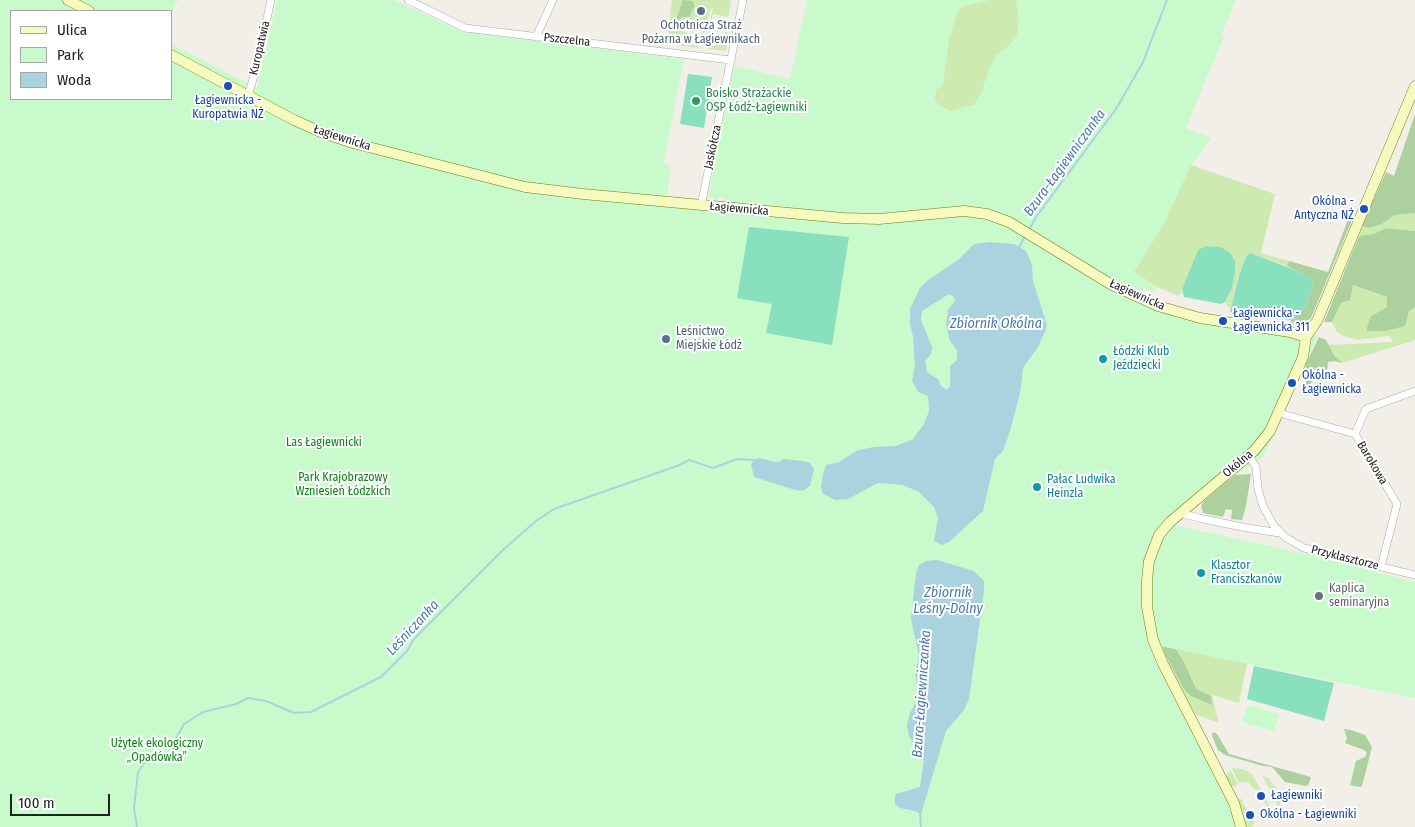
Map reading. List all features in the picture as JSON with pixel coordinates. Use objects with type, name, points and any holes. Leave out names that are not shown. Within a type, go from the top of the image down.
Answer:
[{"type":"street","points":[[68,0],[87,10]]},
{"type":"street","name":"Kuropatwia","points":[[248,96],[271,0]]},
{"type":"street","name":"Pszczelna","points":[[408,0],[466,28],[731,60]]},
{"type":"street","points":[[536,37],[553,0]]},
{"type":"street","name":"Jaskółcza","points":[[701,206],[741,2]]},
{"type":"street","name":"Łagiewnicka","points":[[172,56],[302,124],[346,141],[508,183],[543,190],[701,206],[861,219],[898,218],[950,212],[977,212],[997,216],[1022,229],[1112,286],[1158,306],[1200,318],[1290,332],[1306,338]]},
{"type":"street","name":"Okólna","points":[[1241,827],[1231,797],[1158,654],[1148,622],[1147,584],[1151,554],[1162,531],[1180,513],[1249,456],[1269,434],[1303,357],[1306,338],[1317,322],[1415,86]]},
{"type":"street","points":[[1355,434],[1366,408],[1415,391]]},
{"type":"street","name":"Barokowa","points":[[1279,413],[1355,434],[1397,504],[1381,567]]},
{"type":"street","name":"Przyklasztorze","points":[[1249,456],[1256,467],[1258,489],[1263,506],[1279,532]]},
{"type":"street","name":"Przyklasztorze","points":[[1180,513],[1234,526],[1279,532],[1304,548],[1415,575]]},
{"type":"green space","name":"Las Łagiewnicki","points":[[0,0],[178,0],[172,11],[10,10],[10,100],[172,100],[172,45],[257,88],[277,0],[394,0],[464,32],[684,59],[664,162],[671,167],[667,197],[729,203],[724,198],[718,197],[718,201],[708,196],[734,66],[790,79],[807,0],[988,0],[966,5],[958,9],[949,38],[943,84],[936,90],[934,100],[941,107],[951,111],[974,105],[982,92],[996,55],[1011,44],[1017,36],[1019,21],[1016,0],[1236,0],[1221,35],[1224,36],[1185,129],[1211,138],[1191,165],[1165,222],[1134,272],[1157,287],[1157,290],[1152,291],[1145,288],[1140,293],[1163,312],[1318,336],[1263,457],[1172,516],[1169,524],[1315,556],[1415,582],[1415,698],[1150,644],[1157,666],[1232,811],[1232,818],[1237,827],[0,827]]},
{"type":"green space","points":[[672,0],[729,0],[731,2],[728,17],[713,14],[709,28],[713,8],[711,9],[703,34],[703,24],[683,20],[682,26],[678,26],[677,30],[687,33],[687,37],[677,36],[676,42],[700,48],[667,44]]},
{"type":"green space","points":[[683,0],[692,1],[694,7],[689,17],[682,17],[678,20],[677,17]]},
{"type":"green space","points":[[988,0],[1017,1],[1019,21],[1017,36],[989,70],[982,92],[974,105],[951,111],[941,107],[934,100],[936,90],[943,84],[949,38],[958,9],[966,5]]},
{"type":"green space","points":[[725,32],[730,33],[726,51],[708,49],[709,44],[722,45]]},
{"type":"green space","points":[[1221,35],[1224,36],[1185,129],[1211,138],[1191,165],[1275,194],[1261,253],[1289,261],[1287,266],[1250,253],[1238,276],[1231,308],[1225,302],[1232,288],[1235,272],[1221,247],[1206,246],[1198,251],[1179,296],[1157,287],[1128,268],[1150,202]]},
{"type":"green space","name":"Boisko Strażackie OSP Łódź-Łagiewniki","points":[[688,74],[712,77],[704,128],[680,124]]},
{"type":"green space","points":[[1415,114],[1415,213],[1395,215],[1382,224],[1369,228],[1362,226],[1386,172],[1394,176]]},
{"type":"green space","points":[[1415,213],[1415,231],[1386,228],[1374,235],[1359,236],[1362,226],[1369,228],[1382,224],[1395,215]]},
{"type":"green space","points":[[1349,217],[1353,218],[1311,318],[1298,326],[1290,324],[1291,320],[1305,307],[1314,283],[1308,276],[1287,266],[1289,261],[1328,272]]},
{"type":"green space","points":[[749,227],[849,237],[832,345],[766,333],[772,304],[737,298]]},
{"type":"green space","points":[[1386,228],[1415,231],[1415,307],[1409,311],[1405,326],[1385,331],[1366,331],[1371,316],[1387,307],[1387,297],[1353,285],[1350,300],[1341,303],[1332,322],[1324,322],[1359,236],[1374,234]]},
{"type":"green space","points":[[1206,246],[1221,247],[1230,253],[1235,261],[1232,288],[1225,302],[1221,304],[1184,297],[1182,289],[1198,250]]},
{"type":"green space","points":[[1250,253],[1308,276],[1314,283],[1305,307],[1291,320],[1230,312],[1239,275],[1246,257]]},
{"type":"green space","points":[[1353,285],[1387,297],[1387,307],[1371,316],[1409,311],[1415,307],[1415,340],[1342,363],[1338,360],[1328,345],[1391,342],[1393,340],[1389,336],[1357,340],[1337,332],[1332,322],[1341,303]]},
{"type":"green space","points":[[1319,337],[1326,340],[1334,355],[1342,363],[1328,362],[1327,373],[1325,376],[1316,376],[1310,384],[1309,391],[1306,384],[1306,364]]},
{"type":"green space","points":[[1251,474],[1242,520],[1231,519],[1232,510],[1226,509],[1223,517],[1203,513],[1201,506],[1204,501],[1235,475]]},
{"type":"green space","points":[[1158,633],[1247,663],[1239,703],[1212,695],[1219,723],[1197,715],[1194,712],[1165,655]]},
{"type":"green space","points":[[1159,633],[1171,642],[1184,662],[1196,689],[1211,696],[1212,705],[1191,696],[1184,689],[1165,654]]},
{"type":"green space","points":[[1254,666],[1334,683],[1324,721],[1247,699]]},
{"type":"green space","points":[[1248,705],[1279,714],[1274,731],[1242,722]]},
{"type":"green space","points":[[1344,729],[1365,735],[1372,747],[1362,786],[1360,787],[1350,785],[1356,761],[1365,757],[1367,753],[1345,743],[1347,738]]},
{"type":"green space","points":[[1213,732],[1217,734],[1229,754],[1311,777],[1309,784],[1306,786],[1285,782],[1272,767],[1225,755],[1218,750],[1212,736]]},
{"type":"green space","points":[[1232,768],[1243,769],[1252,774],[1268,803],[1271,810],[1270,813],[1257,789],[1255,790],[1248,782],[1239,783]]},
{"type":"green space","points":[[1230,770],[1238,784],[1234,787],[1230,785],[1225,777]]},
{"type":"green space","points":[[1262,775],[1268,778],[1275,787],[1280,800],[1279,808]]},
{"type":"green space","points":[[1237,798],[1243,800],[1242,802],[1248,811],[1246,813],[1252,821],[1254,820],[1255,823],[1252,827],[1245,827]]},
{"type":"water","name":"Zbiornik Okólna","points":[[990,242],[1014,244],[1026,251],[1032,265],[1033,281],[1047,325],[1038,347],[1023,368],[1020,393],[1010,431],[1003,451],[995,459],[983,511],[949,542],[942,545],[934,541],[938,518],[934,507],[919,492],[903,485],[878,483],[848,499],[835,500],[823,494],[821,487],[826,465],[839,462],[858,450],[896,446],[913,439],[924,424],[929,411],[928,396],[918,392],[912,381],[915,364],[910,309],[920,288],[928,280],[958,260],[974,244]],"holes":[[[949,294],[954,297],[955,301],[948,310],[946,325],[950,341],[957,350],[957,360],[950,366],[950,386],[947,390],[940,385],[939,380],[927,372],[925,361],[931,354],[932,347],[921,320],[922,311]]]},
{"type":"water","points":[[760,458],[774,462],[779,462],[783,459],[810,463],[814,469],[810,486],[803,491],[754,477],[751,464],[755,459]]},
{"type":"water","name":"Zbiornik Leśny-Dolny","points":[[937,560],[974,571],[984,581],[984,591],[969,699],[964,710],[946,731],[921,814],[900,808],[895,804],[895,796],[896,794],[920,787],[924,761],[909,736],[907,725],[910,713],[919,696],[915,673],[919,656],[911,619],[916,573],[919,565],[926,561]]},
{"type":"waterway","name":"Bzura-Łagiewniczanka","points":[[1029,230],[1036,217],[1116,109],[1143,62],[1167,0]]},
{"type":"waterway","name":"Bzura-Łagiewniczanka","points":[[1019,248],[1025,236]]},
{"type":"waterway","name":"Leśniczanka","points":[[137,827],[134,808],[138,772],[149,756],[174,742],[184,724],[203,712],[236,704],[248,698],[266,701],[294,713],[311,712],[381,677],[407,651],[414,639],[504,549],[536,521],[554,509],[677,466],[689,460],[713,468],[737,459],[754,460]]},
{"type":"waterway","name":"Bzura-Łagiewniczanka","points":[[920,812],[921,827]]},
{"type":"place","name":"Ochotnicza Straż Pożarna w Łagiewnikach","points":[[701,11]]},
{"type":"place","name":"Łagiewnicka - Kuropatwia NŻ","points":[[228,86]]},
{"type":"place","name":"Boisko Strażackie OSP Łódź-Łagiewniki","points":[[696,101]]},
{"type":"place","name":"Okólna - Antyczna NŻ","points":[[1364,209]]},
{"type":"place","name":"Łagiewnicka - Łagiewnicka 311","points":[[1223,321]]},
{"type":"place","name":"Leśnictwo Miejskie Łódź","points":[[666,339]]},
{"type":"place","name":"Łódzki Klub Jeździecki","points":[[1103,359]]},
{"type":"place","name":"Okólna - Łagiewnicka","points":[[1292,383]]},
{"type":"place","name":"Pałac Ludwika Heinzla","points":[[1037,487]]},
{"type":"place","name":"Klasztor Franciszkanów","points":[[1201,573]]},
{"type":"place","name":"Kaplica seminaryjna","points":[[1319,596]]},
{"type":"place","name":"Łagiewniki","points":[[1261,796]]},
{"type":"place","name":"Okólna - Łagiewniki","points":[[1250,815]]},
{"type":"park label","name":"Park Krajobrazowy Wzniesień Łódzkich","points":[[343,485]]},
{"type":"park label","name":"Użytek ekologiczny „Opadówka”","points":[[157,751]]}]
